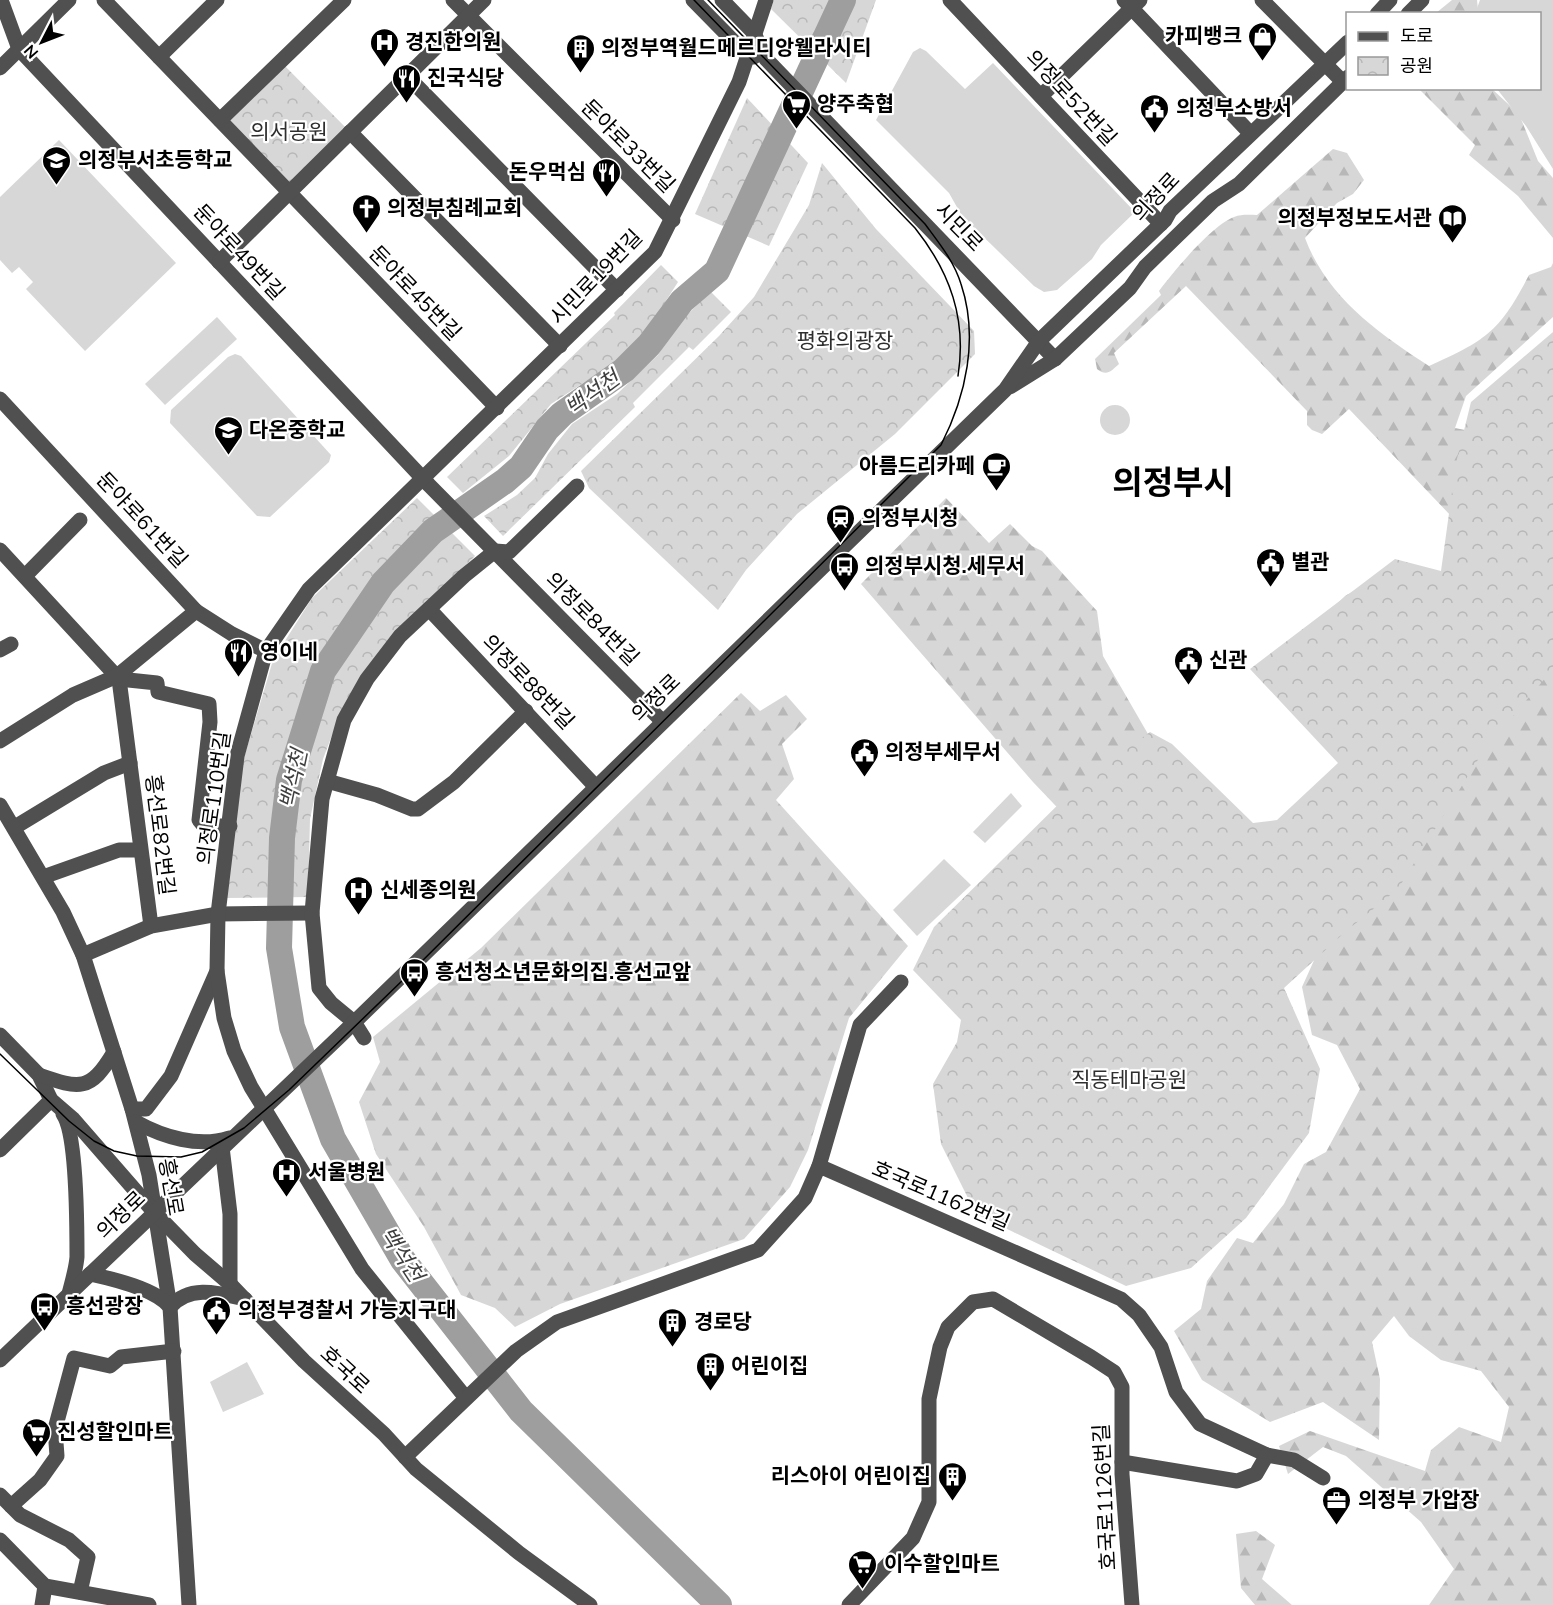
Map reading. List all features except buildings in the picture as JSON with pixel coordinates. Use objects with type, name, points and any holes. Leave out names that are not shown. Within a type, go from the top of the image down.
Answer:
[{"type":"street","points":[[0,0],[19,49]]},
{"type":"street","points":[[0,68],[69,0]]},
{"type":"street","name":"둔야로45번길","points":[[104,0],[497,408]]},
{"type":"street","points":[[159,57],[217,0]]},
{"type":"street","points":[[220,120],[344,0]]},
{"type":"street","name":"둔야로33번길","points":[[453,0],[673,220]]},
{"type":"street","points":[[219,262],[484,0]]},
{"type":"street","points":[[693,0],[748,56],[766,59]]},
{"type":"street","points":[[722,0],[754,33],[766,59]]},
{"type":"street","name":"시민로19번길","points":[[426,480],[655,252],[673,220],[739,82],[766,0]]},
{"type":"street","name":"의정로52번길","points":[[950,0],[1161,224]]},
{"type":"street","points":[[1262,0],[1324,64],[1345,80]]},
{"type":"street","points":[[1379,12],[1390,0]]},
{"type":"street","points":[[1410,12],[1422,0]]},
{"type":"street","points":[[1041,96],[1132,3],[1250,133]]},
{"type":"street","name":"의정로","points":[[0,1360],[338,1038],[1005,390],[1038,341],[1161,224],[1170,211],[1250,133],[1346,43]]},
{"type":"street","name":"둔야로49번길","points":[[19,49],[493,549]]},
{"type":"street","name":"시민로","points":[[766,59],[1055,359]]},
{"type":"street","points":[[407,76],[617,290]]},
{"type":"street","name":"의정로","points":[[1005,390],[1055,359],[1130,288],[1145,267],[1213,201],[1239,184],[1345,80]]},
{"type":"street","points":[[350,132],[560,346]]},
{"type":"street","name":"둔야로61번길","points":[[0,399],[196,611],[232,634],[266,651]]},
{"type":"street","name":"의정로110번길","points":[[426,480],[309,589],[266,651],[237,756],[218,914],[217,971],[224,1018],[234,1051],[362,1269],[466,1398]]},
{"type":"street","points":[[364,1038],[354,1022],[331,1003],[319,988],[312,913],[322,799],[344,720],[366,679],[400,636],[493,549],[509,552],[577,486]]},
{"type":"street","points":[[25,576],[80,520]]},
{"type":"street","name":"의정로84번길","points":[[493,549],[662,721]]},
{"type":"street","points":[[0,550],[118,678],[157,682],[158,692],[209,704],[210,722],[199,820],[204,826],[230,826]]},
{"type":"street","name":"의정로88번길","points":[[429,609],[595,786]]},
{"type":"street","points":[[0,741],[73,694],[118,678],[196,611]]},
{"type":"street","name":"흥선로82번길","points":[[83,955],[151,926],[118,678]]},
{"type":"street","points":[[327,781],[418,809],[454,782],[526,711]]},
{"type":"street","points":[[15,827],[104,773],[130,764]]},
{"type":"street","name":"흥선로","points":[[0,805],[43,877],[83,955],[134,1116],[149,1175],[170,1307],[189,1605]]},
{"type":"street","points":[[43,877],[119,850],[140,850]]},
{"type":"street","points":[[151,926],[218,914],[312,913]]},
{"type":"street","points":[[217,971],[171,1076],[146,1109],[134,1116],[157,1134],[212,1143],[234,1136]]},
{"type":"street","points":[[405,1457],[516,1351],[557,1322],[758,1250],[805,1198],[819,1166],[860,1025],[901,982]]},
{"type":"street","name":"호국로","points":[[0,1035],[39,1075],[56,1104],[73,1119],[154,1212],[195,1254],[230,1284],[304,1361],[405,1457],[519,1553],[590,1605]]},
{"type":"street","points":[[0,1050],[18,1052]]},
{"type":"street","points":[[39,1075],[68,1085],[87,1082],[99,1076],[114,1052]]},
{"type":"street","points":[[0,1150],[56,1104],[69,1123],[74,1158],[77,1259],[69,1294]]},
{"type":"street","points":[[222,1147],[230,1214],[230,1284]]},
{"type":"street","name":"호국로1162번길","points":[[819,1166],[1121,1299],[1139,1315],[1161,1347],[1176,1392],[1200,1424],[1267,1455],[1294,1460],[1323,1478]]},
{"type":"street","points":[[90,1274],[149,1291],[163,1299],[170,1307],[178,1298],[210,1291],[245,1299]]},
{"type":"street","name":"호국로1126번길","points":[[849,1605],[913,1538],[929,1502],[929,1399],[940,1347],[948,1328],[974,1302],[993,1299],[1114,1372],[1122,1387],[1122,1462],[1132,1605]]},
{"type":"street","points":[[11,1506],[40,1480],[57,1456],[55,1429],[74,1358],[110,1366],[121,1357],[174,1351]]},
{"type":"street","points":[[1122,1462],[1238,1482],[1256,1474],[1267,1455]]},
{"type":"street","points":[[0,1495],[20,1515],[80,1548],[88,1557],[80,1592]]},
{"type":"street","points":[[0,1540],[45,1586],[149,1605]]},
{"type":"street","points":[[42,1605],[45,1586]]},
{"type":"green space","points":[[774,0],[876,0],[846,83],[771,9]]},
{"type":"green space","points":[[1452,0],[1477,0],[1478,10],[1475,12],[1437,12]]},
{"type":"green space","points":[[1480,0],[1553,0],[1553,169],[1526,126],[1498,90],[1541,90],[1541,12],[1476,12]]},
{"type":"green space","points":[[920,48],[926,51],[965,89],[993,63],[1135,212],[1101,245],[1092,259],[1057,290],[1044,292],[1034,286],[962,216],[949,193],[876,120],[913,52]]},
{"type":"green space","name":"의서공원","points":[[281,62],[350,132],[289,193],[220,120]]},
{"type":"green space","points":[[1420,90],[1493,90],[1519,114],[1538,161],[1553,178],[1553,238],[1518,196],[1469,155],[1475,145]]},
{"type":"green space","points":[[747,98],[808,163],[769,246],[695,214]]},
{"type":"green space","points":[[59,140],[176,263],[85,351],[26,289],[33,282],[19,267],[12,273],[0,260],[0,197]]},
{"type":"green space","points":[[1333,149],[1347,153],[1364,180],[1353,194],[1337,203],[1305,238],[1326,278],[1340,296],[1373,327],[1429,366],[1465,349],[1490,332],[1509,309],[1529,275],[1551,267],[1553,263],[1553,317],[1466,396],[1455,428],[1485,434],[1553,434],[1553,1605],[1429,1605],[1454,1569],[1421,1522],[1346,1456],[1323,1447],[1288,1474],[1279,1446],[1310,1431],[1425,1471],[1431,1450],[1459,1427],[1501,1442],[1509,1407],[1481,1371],[1441,1360],[1409,1336],[1394,1316],[1372,1342],[1380,1379],[1379,1440],[1323,1402],[1270,1422],[1202,1380],[1174,1331],[1201,1309],[1207,1281],[1237,1238],[1253,1243],[1284,1204],[1304,1164],[1326,1152],[1360,1089],[1337,1045],[1312,1035],[1302,987],[1325,936],[1153,908],[1033,782],[861,584],[946,498],[989,543],[1010,524],[1032,546],[1042,551],[1097,611],[1103,656],[1152,741],[1252,828],[1278,826],[1342,762],[1263,676],[1345,596],[1390,570],[1431,583],[1473,539],[1349,409],[1322,434],[1312,430],[1307,425],[1307,411],[1186,286],[1114,353],[1119,364],[1114,369],[1106,373],[1100,371],[1097,369],[1095,359],[1161,295],[1159,291],[1174,272],[1215,230],[1234,217],[1257,215]]},
{"type":"green space","name":"평화의광장","points":[[822,163],[876,229],[974,331],[975,354],[895,434],[797,514],[746,570],[718,610],[589,488],[581,471],[719,336],[754,297],[809,205]]},
{"type":"green space","points":[[661,265],[678,282],[644,335],[620,359],[551,404],[509,456],[463,493],[447,477],[615,315],[614,313]]},
{"type":"green space","points":[[710,291],[731,312],[693,350],[689,347],[633,403],[635,407],[503,536],[484,516],[517,495],[535,478],[548,454],[572,424],[617,394],[658,355],[673,330]]},
{"type":"green space","points":[[217,317],[237,339],[165,405],[145,384]]},
{"type":"green space","name":"직동테마공원","points":[[1553,332],[1553,669],[1484,750],[1398,889],[1345,932],[1284,988],[1320,1069],[1309,1133],[1246,1218],[1191,1268],[1126,1286],[976,1214],[941,1144],[933,1084],[957,1042],[961,1020],[913,970],[934,927],[1076,787],[1150,732],[1172,744],[1253,823],[1277,820],[1338,763],[1250,669],[1395,559],[1441,571],[1456,463],[1471,402]]},
{"type":"green space","points":[[235,354],[241,356],[331,455],[329,462],[270,517],[257,516],[170,423],[171,410],[228,357]]},
{"type":"green space","points":[[1115,405],[1126,409],[1130,420],[1126,431],[1115,435],[1104,431],[1100,420],[1104,409]]},
{"type":"green space","points":[[417,498],[475,556],[373,660],[342,709],[323,759],[310,819],[308,897],[225,898],[243,761],[273,660],[312,598]]},
{"type":"green space","points":[[741,693],[760,711],[786,695],[807,719],[782,744],[794,779],[776,800],[908,946],[849,1018],[808,1150],[790,1187],[744,1239],[560,1304],[515,1327],[495,1308],[461,1295],[424,1227],[376,1154],[359,1102],[380,1062],[373,1037],[481,948]]},
{"type":"green space","points":[[1011,793],[1022,806],[985,843],[973,832]]},
{"type":"green space","points":[[944,859],[971,885],[917,936],[893,910]]},
{"type":"green space","points":[[247,1362],[264,1394],[223,1412],[210,1382]]},
{"type":"green space","points":[[1256,1531],[1275,1545],[1262,1579],[1292,1605],[1255,1605],[1241,1588],[1236,1534]]},
{"type":"waterway","name":"백석천","points":[[719,1605],[521,1411],[403,1260],[333,1139],[292,1027],[279,948],[282,838],[289,780],[323,671],[383,583],[433,531],[505,481],[521,467],[547,429],[562,414],[624,370],[649,345],[682,301],[717,271],[843,0]]},
{"type":"tram line","points":[[694,0],[915,228],[927,245],[946,279],[958,316],[960,335],[958,376]]},
{"type":"tram line","points":[[0,1054],[69,1121],[94,1141],[114,1151],[137,1156],[181,1157],[202,1152],[244,1128],[289,1090],[405,978],[941,445],[963,387],[969,346],[966,304],[961,284],[946,252],[925,224],[708,0]]},
{"type":"place","name":"카피뱅크","points":[[1263,62]]},
{"type":"place","name":"경진한의원","points":[[384,68]]},
{"type":"place","name":"의정부역월드메르디앙웰라시티","points":[[580,74]]},
{"type":"place","name":"진국식당","points":[[406,104]]},
{"type":"place","name":"양주축협","points":[[796,130]]},
{"type":"place","name":"의정부소방서","points":[[1155,134]]},
{"type":"place","name":"의정부서초등학교","points":[[57,186]]},
{"type":"place","name":"돈우먹심","points":[[607,198]]},
{"type":"place","name":"의정부침례교회","points":[[366,234]]},
{"type":"place","name":"의정부정보도서관","points":[[1453,244]]},
{"type":"place","name":"다온중학교","points":[[228,456]]},
{"type":"place","name":"아름드리카페","points":[[996,492]]},
{"type":"place","name":"의정부시청","points":[[841,544]]},
{"type":"place","name":"별관","points":[[1270,588]]},
{"type":"place","name":"의정부시청.세무서","points":[[844,592]]},
{"type":"place","name":"영이네","points":[[239,678]]},
{"type":"place","name":"신관","points":[[1188,686]]},
{"type":"place","name":"의정부세무서","points":[[864,778]]},
{"type":"place","name":"신세종의원","points":[[359,916]]},
{"type":"place","name":"흥선청소년문화의집.흥선교앞","points":[[414,998]]},
{"type":"place","name":"서울병원","points":[[287,1198]]},
{"type":"place","name":"흥선광장","points":[[45,1332]]},
{"type":"place","name":"의정부경찰서 가능지구대","points":[[217,1336]]},
{"type":"place","name":"경로당","points":[[673,1348]]},
{"type":"place","name":"어린이집","points":[[710,1392]]},
{"type":"place","name":"진성할인마트","points":[[36,1458]]},
{"type":"place","name":"리스아이 어린이집","points":[[952,1502]]},
{"type":"place","name":"의정부 가압장","points":[[1337,1526]]},
{"type":"place","name":"이수할인마트","points":[[863,1590]]},
{"type":"district","name":"의정부시","points":[[1173,482]]}]
